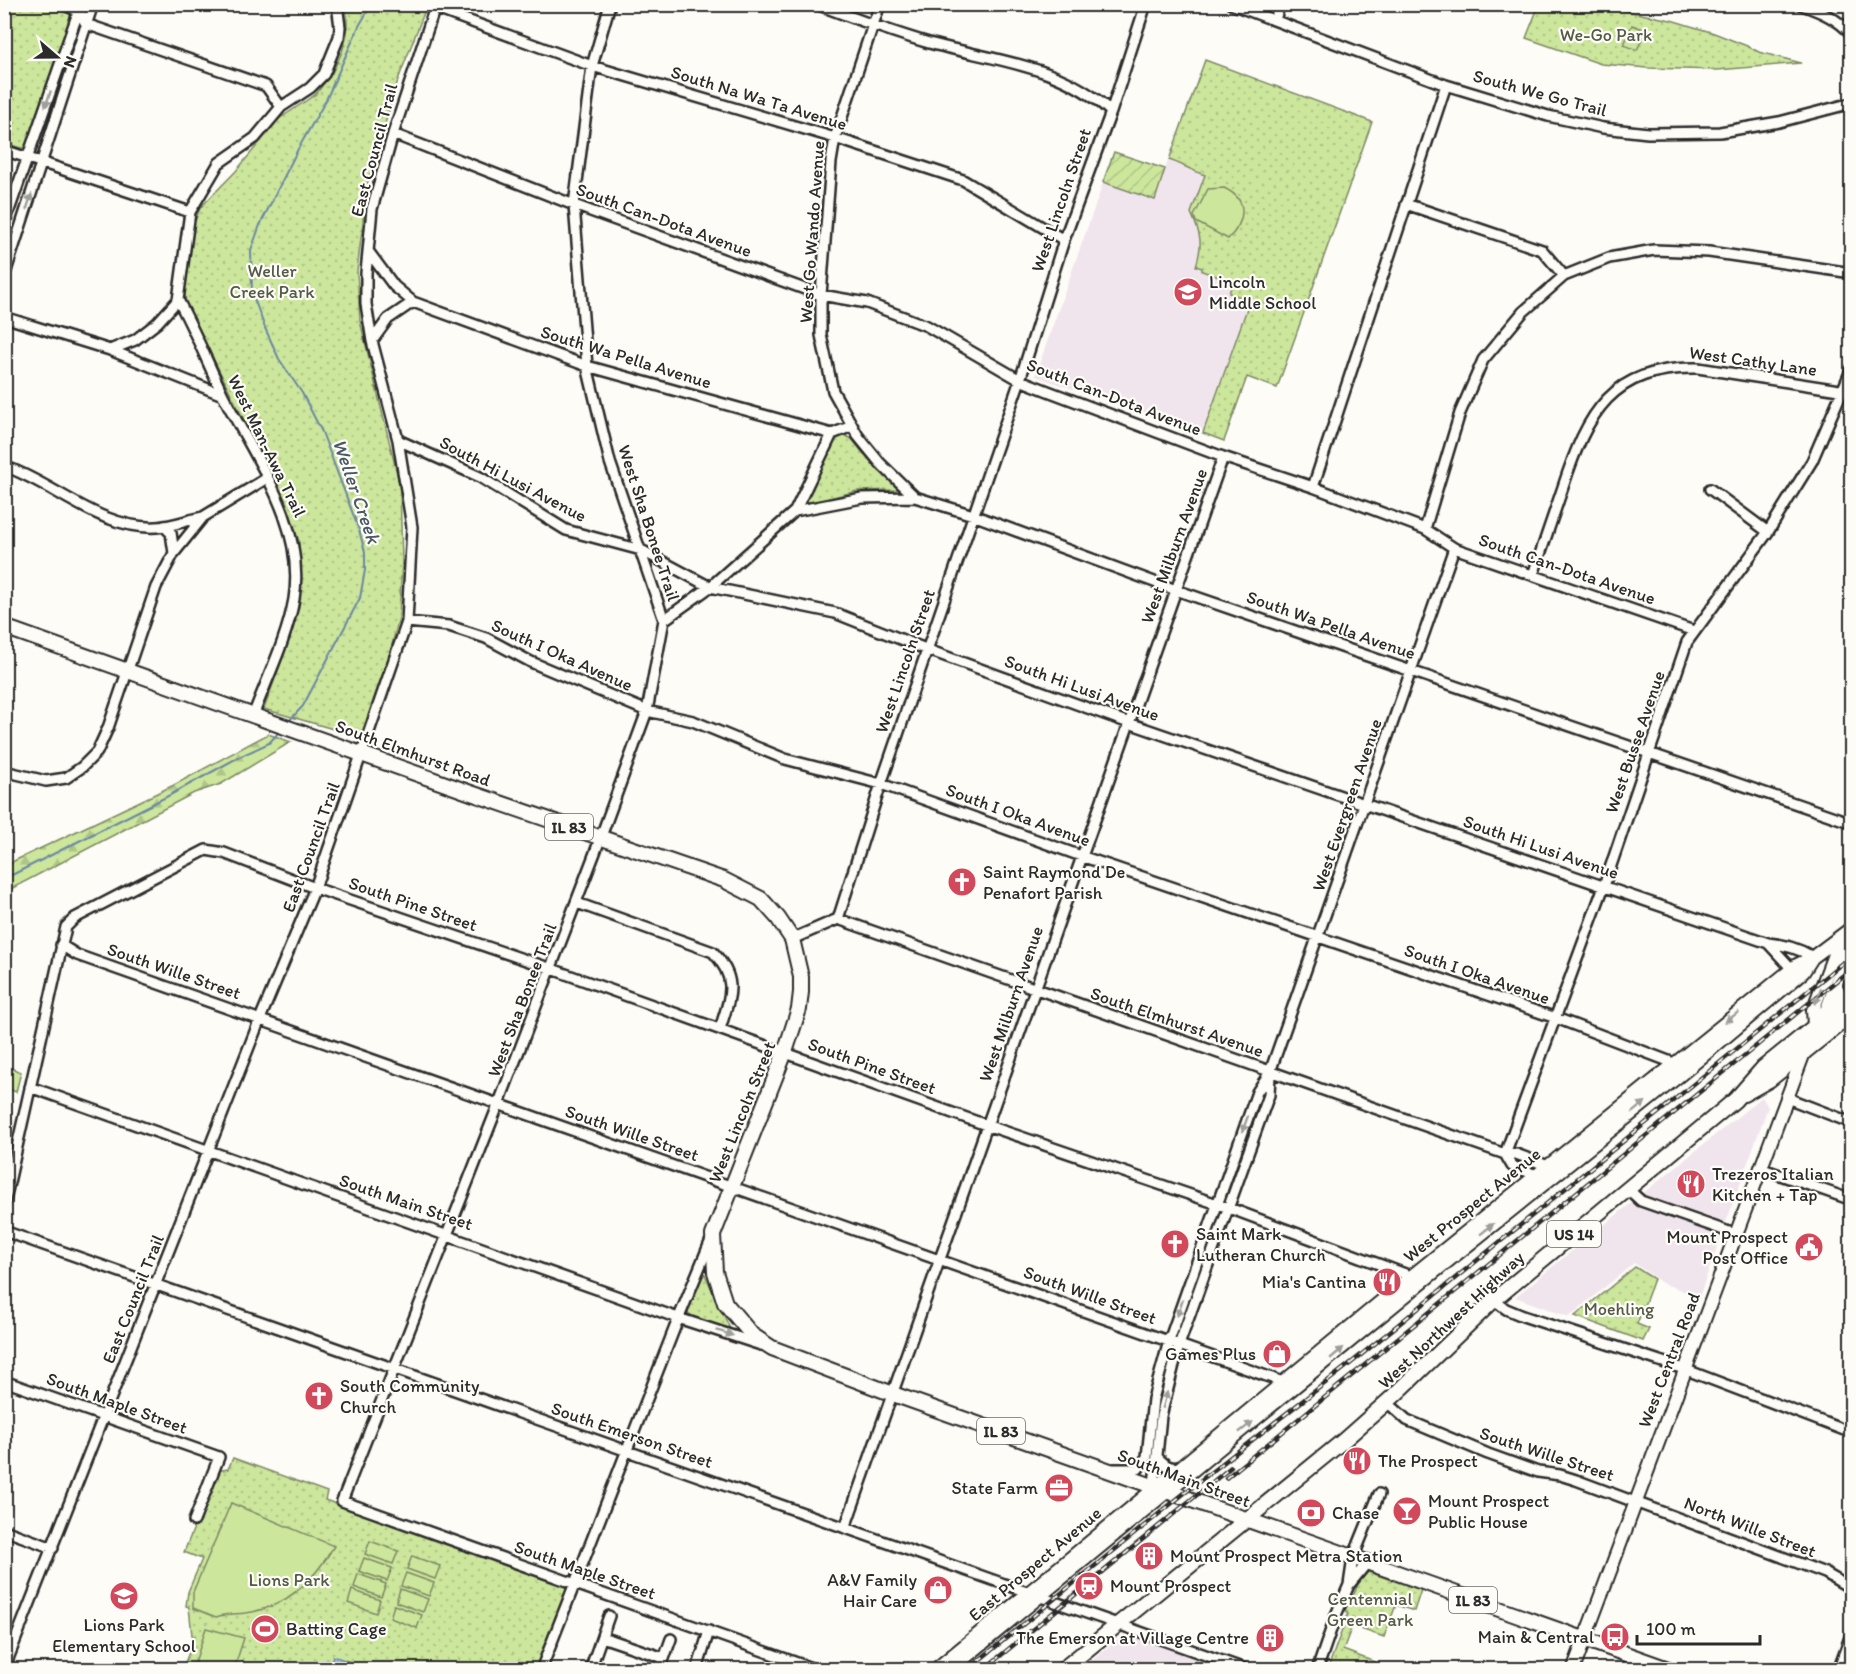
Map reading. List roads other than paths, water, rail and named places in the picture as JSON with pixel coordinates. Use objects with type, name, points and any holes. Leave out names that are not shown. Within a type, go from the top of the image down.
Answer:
[{"type":"main road","name":"South Elmhurst Road","points":[[4,627],[737,885],[761,898],[792,939]]},
{"type":"main road","name":"West Lincoln Street","points":[[725,1304],[715,1272],[713,1235],[785,1052],[799,1008],[801,977],[792,939]]},
{"type":"main road","points":[[1835,987],[1840,996],[1850,997]]},
{"type":"main road","name":"West Northwest Highway","points":[[1246,1520],[1387,1402],[1494,1300],[1735,1100],[1763,1068],[1850,997]]},
{"type":"main road","name":"West Northwest Highway","points":[[1735,1100],[1769,1080],[1851,1014]]},
{"type":"main road","name":"South Main Street","points":[[725,1304],[752,1335],[772,1348],[893,1394],[1160,1487],[1246,1520],[1585,1640]]},
{"type":"main road","name":"US 14","points":[[1062,1670],[1246,1520]]},
{"type":"main road","name":"IL 83","points":[[1585,1640],[1671,1670]]},
{"type":"street","points":[[62,4],[80,8]]},
{"type":"street","points":[[4,277],[93,4]]},
{"type":"street","points":[[110,350],[135,340],[157,323],[178,300],[190,212],[219,164],[255,138],[281,106],[310,88],[324,74],[339,37],[337,4]]},
{"type":"street","name":"West Sha Bonee Trail","points":[[342,1501],[577,903],[647,711],[664,620],[610,462],[586,366],[574,205],[592,66],[610,4]]},
{"type":"street","points":[[816,4],[928,42],[1054,76],[1098,99],[1111,112]]},
{"type":"street","name":"West Go Wando Avenue","points":[[880,4],[835,138],[831,162],[821,295],[821,335],[833,391],[852,426],[880,463],[915,497]]},
{"type":"street","name":"West Lincoln Street","points":[[838,919],[881,784],[1020,380],[1064,240],[1111,112],[1146,4]]},
{"type":"street","name":"South We Go Trail","points":[[1231,4],[1446,85],[1548,116],[1603,128],[1648,133],[1719,132],[1779,122],[1851,103]]},
{"type":"street","points":[[1275,20],[1280,4]]},
{"type":"street","points":[[1799,4],[1826,14],[1851,35]]},
{"type":"street","name":"South Na Wa Ta Avenue","points":[[435,6],[592,66],[835,138],[963,180],[1064,240]]},
{"type":"street","name":"East Council Trail","points":[[4,1669],[260,1019],[315,888],[407,622],[412,527],[398,440],[372,341],[366,304],[368,251],[372,209],[393,134],[435,6]]},
{"type":"street","points":[[80,8],[86,24]]},
{"type":"street","points":[[4,225],[80,8]]},
{"type":"street","points":[[86,24],[266,86],[281,106]]},
{"type":"street","points":[[1313,487],[1446,85]]},
{"type":"street","name":"South Can-Dota Avenue","points":[[393,134],[574,205],[821,295],[867,303],[927,326],[1020,380],[1223,457],[1313,487],[1425,529],[1454,548],[1694,631]]},
{"type":"street","points":[[4,150],[190,212]]},
{"type":"street","points":[[1406,204],[1542,250],[1564,276]]},
{"type":"street","points":[[1425,529],[1460,413],[1483,360],[1522,312],[1564,276],[1609,258],[1654,250],[1709,252],[1851,273]]},
{"type":"street","name":"South Wa Pella Avenue","points":[[368,251],[393,286],[413,302],[586,366],[832,434]]},
{"type":"street","name":"West Man-Awa Trail","points":[[178,300],[223,395],[267,478],[292,537],[295,554],[294,598],[260,718]]},
{"type":"street","points":[[372,341],[387,319],[413,302]]},
{"type":"street","points":[[4,318],[110,350],[223,395]]},
{"type":"street","name":"West Cathy Lane","points":[[1533,574],[1583,433],[1597,409],[1612,393],[1628,382],[1656,370],[1675,367],[1698,368],[1847,391]]},
{"type":"street","name":"West Busse Avenue","points":[[1505,1154],[1604,886],[1687,642],[1768,532],[1812,461],[1847,391],[1851,368]]},
{"type":"street","points":[[664,620],[710,587],[795,511],[832,434],[852,426]]},
{"type":"street","name":"South Hi Lusi Avenue","points":[[398,440],[480,477],[566,530],[641,550],[710,587],[835,613],[928,650],[1129,723],[1768,943],[1785,945],[1803,951],[1813,957]]},
{"type":"street","name":"West Milburn Avenue","points":[[845,1528],[1223,457]]},
{"type":"street","points":[[4,466],[23,473],[91,511],[112,520],[158,527],[203,517],[267,478]]},
{"type":"street","points":[[1710,489],[1768,532]]},
{"type":"street","name":"South Wa Pella Avenue","points":[[795,511],[862,498],[915,497],[974,515],[1176,590],[1851,823]]},
{"type":"street","points":[[4,771],[46,781],[66,778],[82,767],[97,752],[108,728],[156,587],[174,553],[203,517]]},
{"type":"street","points":[[164,526],[171,533],[174,553]]},
{"type":"street","name":"West Evergreen Avenue","points":[[1109,1469],[1135,1470],[1146,1461],[1153,1399],[1169,1341],[1257,1092],[1270,1072],[1319,937],[1454,548]]},
{"type":"street","name":"South I Oka Avenue","points":[[407,622],[448,626],[486,638],[531,662],[647,711],[693,722],[785,759],[881,784],[1081,856],[1556,1018],[1680,1066]]},
{"type":"street","name":"South Pine Street","points":[[61,945],[66,927],[75,918],[206,850],[224,853],[315,888],[552,969],[986,1125],[1217,1204],[1418,1279]]},
{"type":"street","points":[[577,903],[713,952],[725,965],[730,982],[730,997],[720,1029]]},
{"type":"street","points":[[792,939],[838,919]]},
{"type":"street","name":"South Elmhurst Avenue","points":[[838,919],[1505,1154],[1516,1154],[1554,1168]]},
{"type":"street","name":"West Prospect Avenue","points":[[1160,1487],[1287,1387],[1850,927]]},
{"type":"street","name":"West Central Road","points":[[1814,1026],[1813,1010],[1826,973],[1836,949],[1850,927]]},
{"type":"street","name":"West Central Road","points":[[1573,1670],[1804,1051],[1814,1026],[1827,1008],[1835,987],[1849,948],[1850,927]]},
{"type":"street","name":"South Hi Lusi Avenue","points":[[1768,943],[1798,970]]},
{"type":"street","points":[[4,1205],[61,945]]},
{"type":"street","name":"South Wille Street","points":[[61,945],[76,954],[940,1259],[1169,1341],[1287,1387]]},
{"type":"street","points":[[1798,970],[1812,967],[1822,969],[1826,973]]},
{"type":"street","name":"West Evergreen Avenue","points":[[1160,1487],[1157,1457],[1161,1416],[1179,1345],[1269,1095],[1270,1072]]},
{"type":"street","name":"South Main Street","points":[[30,1087],[678,1318],[772,1348]]},
{"type":"street","points":[[1787,1098],[1851,1123]]},
{"type":"street","name":"South Elmhurst Avenue","points":[[1505,1154],[1512,1166],[1543,1177]]},
{"type":"street","points":[[1760,1167],[1851,1200]]},
{"type":"street","points":[[1628,1189],[1641,1201],[1735,1234]]},
{"type":"street","name":"South Emerson Street","points":[[4,1231],[1248,1670]]},
{"type":"street","points":[[541,1670],[678,1318],[713,1235]]},
{"type":"street","points":[[1494,1300],[1506,1309],[1523,1316],[1684,1370],[1851,1433]]},
{"type":"street","name":"South Maple Street","points":[[4,1381],[219,1457],[194,1521]]},
{"type":"street","name":"West Prospect Avenue","points":[[1160,1487],[1181,1467],[1287,1387]]},
{"type":"street","name":"South Wille Street","points":[[1387,1402],[1407,1420],[1488,1454],[1541,1473],[1563,1476],[1635,1501]]},
{"type":"street","points":[[1157,1457],[1168,1467],[1181,1467]]},
{"type":"street","name":"East Prospect Avenue","points":[[950,1670],[1160,1487]]},
{"type":"street","points":[[1317,1670],[1349,1585],[1353,1558],[1379,1494]]},
{"type":"street","name":"South Maple Street","points":[[342,1501],[817,1670]]},
{"type":"street","name":"North Wille Street","points":[[1635,1501],[1827,1574],[1851,1589]]},
{"type":"street","points":[[4,1530],[52,1548]]},
{"type":"street","points":[[1349,1585],[1367,1563]]},
{"type":"street","name":"East Prospect Avenue","points":[[935,1670],[1035,1594]]},
{"type":"street","points":[[590,1670],[609,1616]]},
{"type":"street","points":[[697,1670],[710,1631]]},
{"type":"street","points":[[1838,1670],[1851,1632]]},
{"type":"street","points":[[602,1637],[664,1658]]},
{"type":"street","points":[[660,1670],[671,1638]]},
{"type":"water","points":[[333,1656],[368,1668],[392,1669],[328,1669]]},
{"type":"waterway","name":"Weller Creek","points":[[288,722],[303,706],[360,598],[365,570],[365,552],[322,432],[302,393],[279,359],[265,328],[252,293],[251,250],[260,225],[298,149],[326,100],[359,26],[372,4]]},
{"type":"waterway","name":"Weller Creek","points":[[4,879],[269,743],[280,731]]},
{"type":"railway","points":[[967,1670],[1182,1495],[1356,1359],[1852,955]]},
{"type":"railway","points":[[1226,1478],[1852,968]]},
{"type":"railway","points":[[983,1670],[1231,1467]]},
{"type":"place","name":"Lincoln Middle School","points":[[1188,292]]},
{"type":"place","name":"Saint Raymond De Penafort Parish","points":[[962,882]]},
{"type":"place","name":"Trezeros Italian Kitchen + Tap","points":[[1691,1184]]},
{"type":"place","name":"Saint Mark Lutheran Church","points":[[1175,1244]]},
{"type":"place","name":"Mount Prospect Post Office","points":[[1809,1247]]},
{"type":"place","name":"Mia's Cantina","points":[[1387,1282]]},
{"type":"place","name":"Games Plus","points":[[1277,1354]]},
{"type":"place","name":"South Community Church","points":[[319,1396]]},
{"type":"place","name":"The Prospect","points":[[1357,1461]]},
{"type":"place","name":"State Farm","points":[[1059,1488]]},
{"type":"place","name":"Mount Prospect Public House","points":[[1407,1511]]},
{"type":"place","name":"Chase","points":[[1311,1513]]},
{"type":"place","name":"Mount Prospect Metra Station","points":[[1149,1556]]},
{"type":"place","name":"Mount Prospect","points":[[1089,1586]]},
{"type":"place","name":"A&V Family Hair Care","points":[[938,1590]]},
{"type":"place","name":"Lions Park Elementary School","points":[[124,1596]]},
{"type":"place","name":"Batting Cage","points":[[265,1629]]},
{"type":"place","name":"Main & Central","points":[[1615,1637]]},
{"type":"place","name":"The Emerson at Village Centre","points":[[1270,1638]]},
{"type":"park label","name":"We-Go Park","points":[[1606,35]]},
{"type":"park label","name":"Weller Creek Park","points":[[272,281]]},
{"type":"park label","name":"Moehling","points":[[1619,1309]]},
{"type":"park label","name":"Lions Park","points":[[289,1580]]},
{"type":"park label","name":"Centennial Green Park","points":[[1370,1609]]}]
